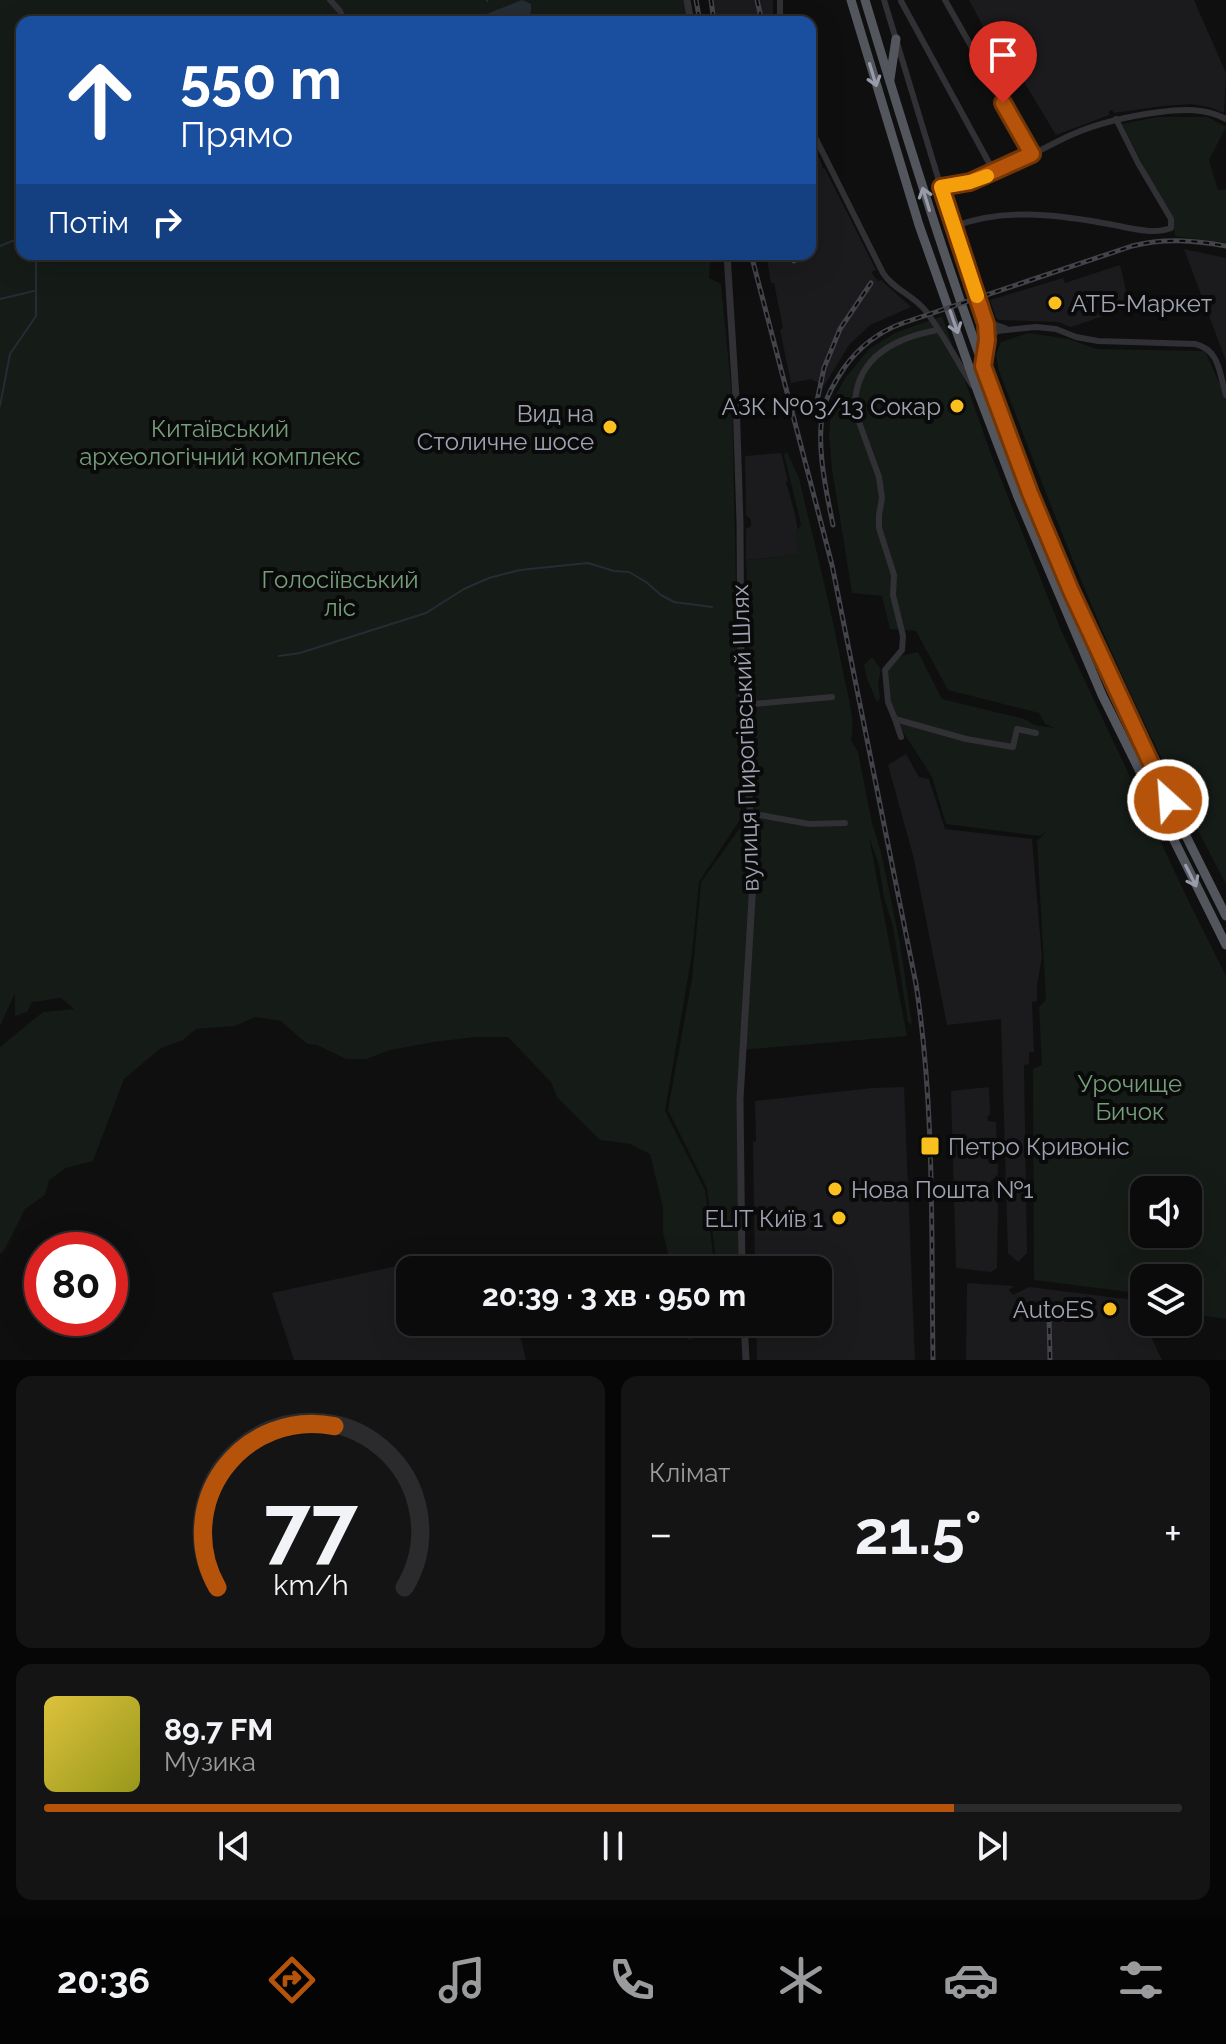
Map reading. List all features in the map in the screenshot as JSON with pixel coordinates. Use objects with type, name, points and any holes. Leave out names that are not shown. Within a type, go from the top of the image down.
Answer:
[{"type":"highway","points":[[851,0],[919,225],[1018,497],[1085,658],[1226,945]]},
{"type":"highway","points":[[865,0],[932,221],[1030,493],[1129,721],[1226,916]]},
{"type":"highway","points":[[889,82],[896,39]]},
{"type":"street","points":[[330,0],[342,16]]},
{"type":"street","points":[[884,0],[953,227],[984,317],[987,340],[983,366]]},
{"type":"street","points":[[945,0],[1032,154]]},
{"type":"street","points":[[901,1],[994,172]]},
{"type":"street","points":[[941,187],[970,182],[1073,134],[1116,119],[1189,110],[1209,112],[1226,119]]},
{"type":"street","points":[[953,227],[992,216],[1015,214],[1077,218],[1150,231],[1171,228],[1171,219],[1116,119]]},
{"type":"street","points":[[816,139],[883,273],[891,284],[918,303],[979,395]]},
{"type":"street","name":"вулиця Пирогівський Шлях","points":[[727,260],[737,414],[743,705],[754,865],[740,1099],[742,1256]]},
{"type":"street","points":[[984,317],[1009,329]]},
{"type":"street","points":[[987,340],[997,331],[1009,329],[1056,329],[1098,341],[1206,346],[1216,359],[1226,395]]},
{"type":"street","points":[[901,737],[888,702],[885,670],[902,650],[903,636],[893,595],[894,575],[879,528],[882,498],[879,477],[855,411],[854,400],[862,373],[876,355],[919,334],[938,330]]},
{"type":"street","points":[[743,705],[832,697]]},
{"type":"street","points":[[895,719],[966,739],[1013,747],[1017,729],[1036,733]]},
{"type":"street","points":[[749,813],[809,824],[845,823]]},
{"type":"street","points":[[745,1336],[746,1360]]},
{"type":"shaded area","points":[[522,0],[531,4],[530,16],[482,16]]},
{"type":"shaded area","points":[[712,0],[773,0],[773,16],[716,16]]},
{"type":"shaded area","points":[[969,0],[1194,0],[1226,73],[1224,113],[1191,104],[1114,113],[1112,110],[1109,115],[1056,135],[1003,47],[994,47]]},
{"type":"shaded area","points":[[816,152],[876,270],[871,272],[911,307],[870,325],[849,345],[824,386],[811,379],[791,383],[774,283],[771,283],[767,260],[816,260]]},
{"type":"shaded area","points":[[1184,249],[1226,258],[1226,361]]},
{"type":"shaded area","points":[[1120,265],[1130,307],[1071,327],[1058,322],[996,318],[990,300],[1063,278],[1065,283]]},
{"type":"shaded area","points":[[781,453],[801,551],[799,555],[746,560],[746,529],[751,526],[751,520],[746,515],[745,456]]},
{"type":"shaded area","points":[[906,754],[919,777],[929,779],[945,829],[1032,839],[1042,958],[1037,1001],[1032,1002],[1034,1052],[1029,1052],[1029,1064],[1024,1065],[1027,1253],[1018,1262],[1008,1253],[1001,1019],[947,1025],[914,859],[888,765]]},
{"type":"shaded area","points":[[904,1087],[915,1360],[757,1360],[756,1336],[832,1336],[832,1256],[755,1256],[755,1101]]},
{"type":"shaded area","points":[[989,1087],[990,1114],[987,1117],[988,1121],[996,1122],[998,1174],[989,1183],[998,1205],[997,1268],[991,1272],[956,1268],[951,1091]]},
{"type":"shaded area","points":[[396,1266],[396,1336],[520,1336],[526,1360],[294,1360],[272,1293]]},
{"type":"shaded area","points":[[967,1283],[1014,1286],[1009,1290],[1013,1295],[1029,1287],[1130,1300],[1130,1336],[1151,1336],[1162,1360],[966,1360]]},
{"type":"green space","name":"Голосіївський ліс","points":[[0,0],[685,0],[689,16],[16,16],[16,260],[714,260],[710,263],[709,278],[721,284],[732,396],[741,818],[699,882],[692,954],[665,1111],[705,1190],[713,1256],[669,1256],[663,1233],[663,1207],[650,1154],[630,1144],[600,1140],[557,1097],[551,1082],[508,1037],[434,1042],[390,1050],[366,1059],[346,1059],[317,1045],[307,1044],[281,1021],[255,1017],[235,1026],[196,1029],[183,1040],[161,1048],[124,1079],[93,1161],[66,1168],[49,1180],[45,1195],[25,1209],[0,1254],[0,1047],[43,1012],[74,1009],[57,998],[32,1002],[27,1012],[15,1016],[15,993],[0,1026]]},
{"type":"green space","points":[[1157,117],[1208,117],[1226,127],[1209,160],[1218,190],[1226,189],[1226,243],[1175,236],[1173,223],[1122,124]]},
{"type":"green space","name":"Урочище Бичок","points":[[942,316],[991,454],[1061,630],[1226,976],[1226,1319],[1202,1316],[1202,1264],[1130,1264],[1130,1292],[1034,1280],[1033,1069],[1042,1065],[1039,1007],[1046,1000],[1037,841],[1048,830],[1040,836],[946,824],[932,777],[889,710],[887,668],[901,656],[918,652],[942,699],[1055,728],[1045,724],[1039,713],[948,690],[916,631],[890,629],[882,596],[852,593],[829,433],[832,401],[846,377],[869,349],[895,333]]},
{"type":"green space","points":[[1028,333],[1069,339],[1096,349],[1205,351],[1226,398],[1226,884],[1155,745],[1115,658],[1063,536],[999,371],[996,355],[1001,342]]},
{"type":"green space","points":[[787,452],[799,478],[833,623],[852,715],[851,740],[858,752],[881,852],[900,943],[912,1025],[908,1022],[893,927],[879,865],[869,837],[907,1036],[740,1050],[738,1256],[715,1256],[707,1188],[668,1110],[692,979],[701,882],[756,806],[746,560],[798,555],[796,533],[801,524],[784,454]]},
{"type":"green space","points":[[872,657],[881,669],[878,683],[880,698],[877,702],[864,665]]},
{"type":"waterway","points":[[0,246],[16,239]]},
{"type":"waterway","points":[[0,406],[10,354],[36,316],[36,260]]},
{"type":"waterway","points":[[0,299],[34,291]]},
{"type":"waterway","points":[[279,656],[300,653],[426,613],[464,589],[520,570],[588,563],[629,572],[674,602],[712,607]]},
{"type":"railway","points":[[696,0],[699,16]]},
{"type":"railway","points":[[711,0],[713,16]]},
{"type":"railway","points":[[757,0],[761,16]]},
{"type":"railway","points":[[833,525],[821,450],[824,407],[844,368],[870,341],[903,323],[1132,246],[1179,241],[1226,246]]},
{"type":"railway","points":[[753,260],[832,565],[916,984],[929,1124],[933,1360]]},
{"type":"railway","points":[[816,406],[824,368],[840,329],[871,283]]},
{"type":"railway","points":[[1049,1316],[1050,1360]]},
{"type":"slow traffic","points":[[977,296],[941,187],[987,176]]},
{"type":"place","name":"АТБ-Маркет","points":[[1055,303]]},
{"type":"place","name":"АЗК №03/13 Сокар","points":[[957,406]]},
{"type":"place","name":"Вид на Столичне шосе","points":[[610,427]]},
{"type":"place","name":"Петро Кривоніс","points":[[930,1146]]},
{"type":"place","name":"Нова Пошта №1","points":[[835,1189]]},
{"type":"place","name":"ELIT Київ 1","points":[[839,1218]]},
{"type":"place","name":"AutoES","points":[[1110,1309]]},
{"type":"route","points":[[1003,103],[1032,154],[980,179],[941,187],[986,324],[983,366],[1030,493],[1071,591],[1168,800]]},
{"type":"park label","name":"Китаївський археологічний комплекс","points":[[220,442]]}]
